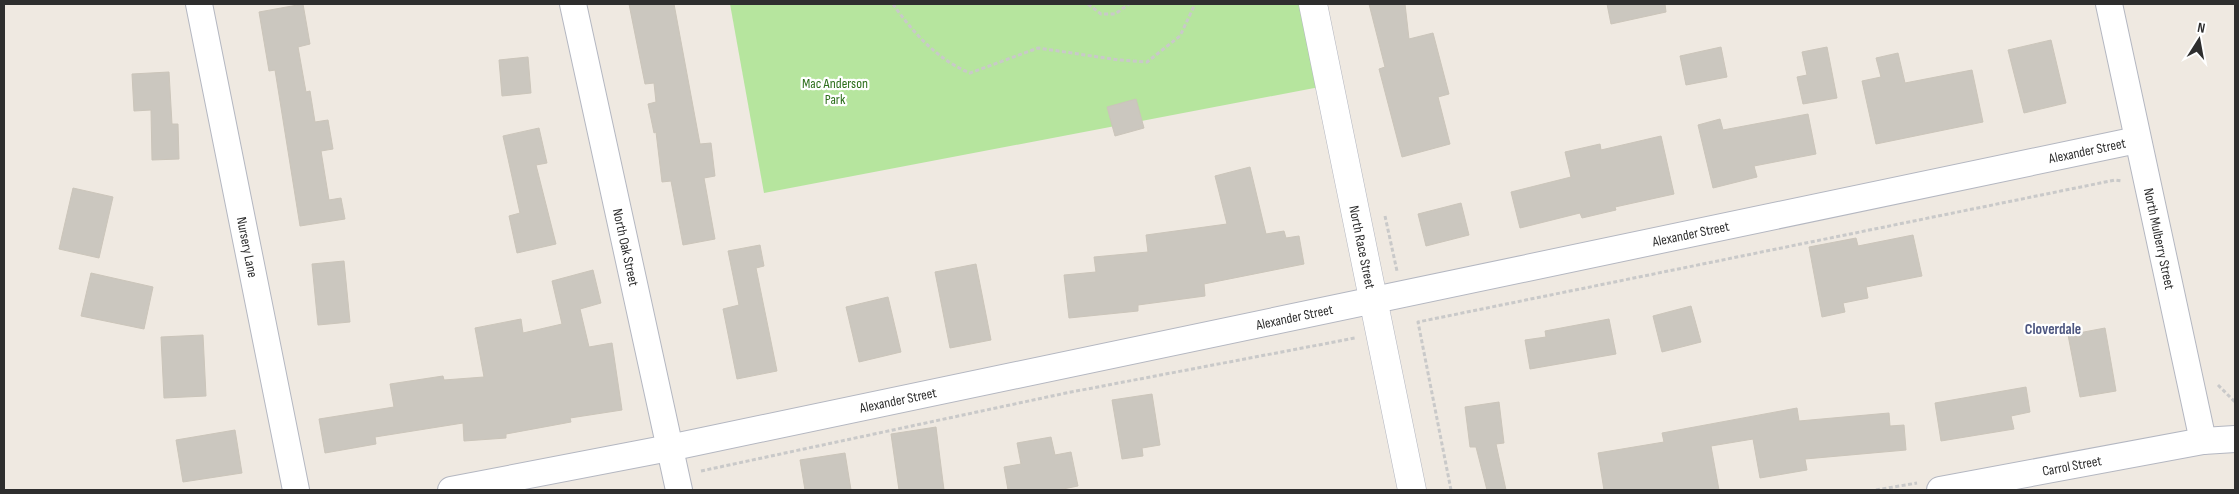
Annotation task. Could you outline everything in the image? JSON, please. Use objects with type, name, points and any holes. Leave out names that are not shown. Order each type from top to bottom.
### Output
[{"type":"street","name":"Nursery Lane","points":[[199,4],[296,490]]},
{"type":"street","name":"North Oak Street","points":[[574,4],[678,490]]},
{"type":"street","name":"North Race Street","points":[[1314,4],[1412,490]]},
{"type":"street","name":"North Mulberry Street","points":[[2109,4],[2203,442]]},
{"type":"street","name":"Alexander Street","points":[[451,490],[669,448],[2137,140]]},
{"type":"street","points":[[2203,442],[2235,439]]},
{"type":"street","name":"Carrol Street","points":[[1940,490],[2203,442]]},
{"type":"path","points":[[893,4],[907,25],[950,64],[970,73],[1038,48],[1119,60],[1147,62],[1180,36],[1195,4]]},
{"type":"path","points":[[1088,4],[1101,14],[1115,14],[1129,4]]},
{"type":"path","points":[[1451,490],[1418,322],[2115,180],[2126,181]]},
{"type":"path","points":[[1385,215],[1397,273]]},
{"type":"path","points":[[702,477],[701,470],[1066,394],[1358,338]]},
{"type":"green space","name":"Mac Anderson Park","points":[[730,4],[1314,4],[1330,85],[764,193]]},
{"type":"building","points":[[303,4],[310,44],[298,47],[306,92],[310,91],[315,122],[328,120],[333,149],[321,151],[329,200],[341,198],[345,219],[300,226],[275,70],[269,71],[259,12]]},
{"type":"building","points":[[629,4],[674,4],[700,144],[711,143],[715,176],[704,178],[715,239],[683,245],[671,181],[662,182],[656,132],[654,133],[648,104],[656,102],[654,83],[645,84]]},
{"type":"building","points":[[1369,4],[1405,4],[1409,39],[1433,33],[1449,94],[1438,97],[1450,144],[1402,157],[1379,69],[1385,67]]},
{"type":"building","points":[[1607,4],[1665,4],[1666,12],[1611,24]]},
{"type":"building","points":[[2051,40],[2066,103],[2024,113],[2008,50]]},
{"type":"building","points":[[1721,47],[1727,77],[1686,85],[1680,56]]},
{"type":"building","points":[[1827,47],[1837,98],[1803,104],[1797,77],[1807,75],[1802,52]]},
{"type":"building","points":[[1898,53],[1905,83],[1972,70],[1983,122],[1876,144],[1862,81],[1881,77],[1876,58]]},
{"type":"building","points":[[528,57],[531,93],[502,96],[499,60]]},
{"type":"building","points":[[169,72],[172,124],[178,124],[179,159],[152,160],[151,110],[134,111],[132,74]]},
{"type":"building","points":[[1136,99],[1144,128],[1115,136],[1107,107]]},
{"type":"building","points":[[1808,114],[1816,154],[1754,166],[1757,177],[1713,188],[1698,125],[1720,119],[1723,130]]},
{"type":"building","points":[[539,128],[547,163],[536,165],[556,244],[517,253],[509,216],[520,213],[503,136]]},
{"type":"building","points":[[1661,136],[1674,194],[1615,207],[1616,210],[1582,218],[1580,213],[1520,228],[1511,192],[1571,177],[1565,152],[1600,144],[1601,150]]},
{"type":"building","points":[[1250,167],[1266,234],[1284,231],[1286,238],[1299,236],[1304,264],[1204,284],[1205,296],[1138,305],[1138,311],[1069,318],[1064,275],[1096,272],[1094,257],[1148,252],[1146,235],[1227,224],[1215,176]]},
{"type":"building","points":[[73,188],[113,197],[99,258],[59,249]]},
{"type":"building","points":[[1461,203],[1469,235],[1426,246],[1418,214]]},
{"type":"building","points":[[1913,235],[1922,276],[1866,287],[1868,298],[1843,303],[1845,312],[1822,317],[1809,247],[1856,238],[1858,246]]},
{"type":"building","points":[[760,245],[764,266],[756,268],[777,371],[737,379],[723,309],[739,305],[728,251]]},
{"type":"building","points":[[344,261],[350,322],[318,325],[312,264]]},
{"type":"building","points":[[976,264],[991,340],[950,348],[935,272]]},
{"type":"building","points":[[593,270],[601,303],[580,309],[589,347],[612,343],[622,410],[570,418],[571,422],[506,434],[506,438],[464,441],[463,423],[375,437],[376,444],[325,453],[319,419],[394,407],[390,384],[443,376],[444,380],[484,377],[475,328],[521,319],[523,333],[562,324],[552,281]]},
{"type":"building","points":[[91,273],[153,287],[144,329],[81,316]]},
{"type":"building","points":[[888,297],[901,352],[859,362],[846,307]]},
{"type":"building","points":[[1691,306],[1701,342],[1662,352],[1653,316]]},
{"type":"building","points":[[1609,319],[1616,354],[1530,369],[1525,340],[1546,337],[1545,331]]},
{"type":"building","points":[[2105,328],[2116,391],[2080,397],[2068,335]]},
{"type":"building","points":[[203,335],[206,396],[164,398],[161,337]]},
{"type":"building","points":[[2026,387],[2030,412],[2011,416],[2014,429],[1941,441],[1935,403]]},
{"type":"building","points":[[1152,394],[1160,445],[1142,448],[1143,456],[1122,459],[1112,400]]},
{"type":"building","points":[[1499,402],[1504,443],[1496,444],[1506,490],[1487,490],[1476,447],[1470,447],[1465,407]]},
{"type":"building","points":[[1797,408],[1799,421],[1889,413],[1890,426],[1904,425],[1906,450],[1805,459],[1807,470],[1760,478],[1753,439],[1711,446],[1719,490],[1604,490],[1598,453],[1664,442],[1662,433]]},
{"type":"building","points":[[936,427],[944,490],[899,490],[891,434]]},
{"type":"building","points":[[235,430],[242,473],[183,482],[176,440]]},
{"type":"building","points":[[1051,437],[1055,455],[1071,452],[1078,486],[1058,490],[1008,490],[1004,467],[1021,464],[1017,443]]},
{"type":"building","points":[[845,453],[851,490],[805,490],[800,460]]},
{"type":"district","name":"Cloverdale","points":[[2053,329]]}]
